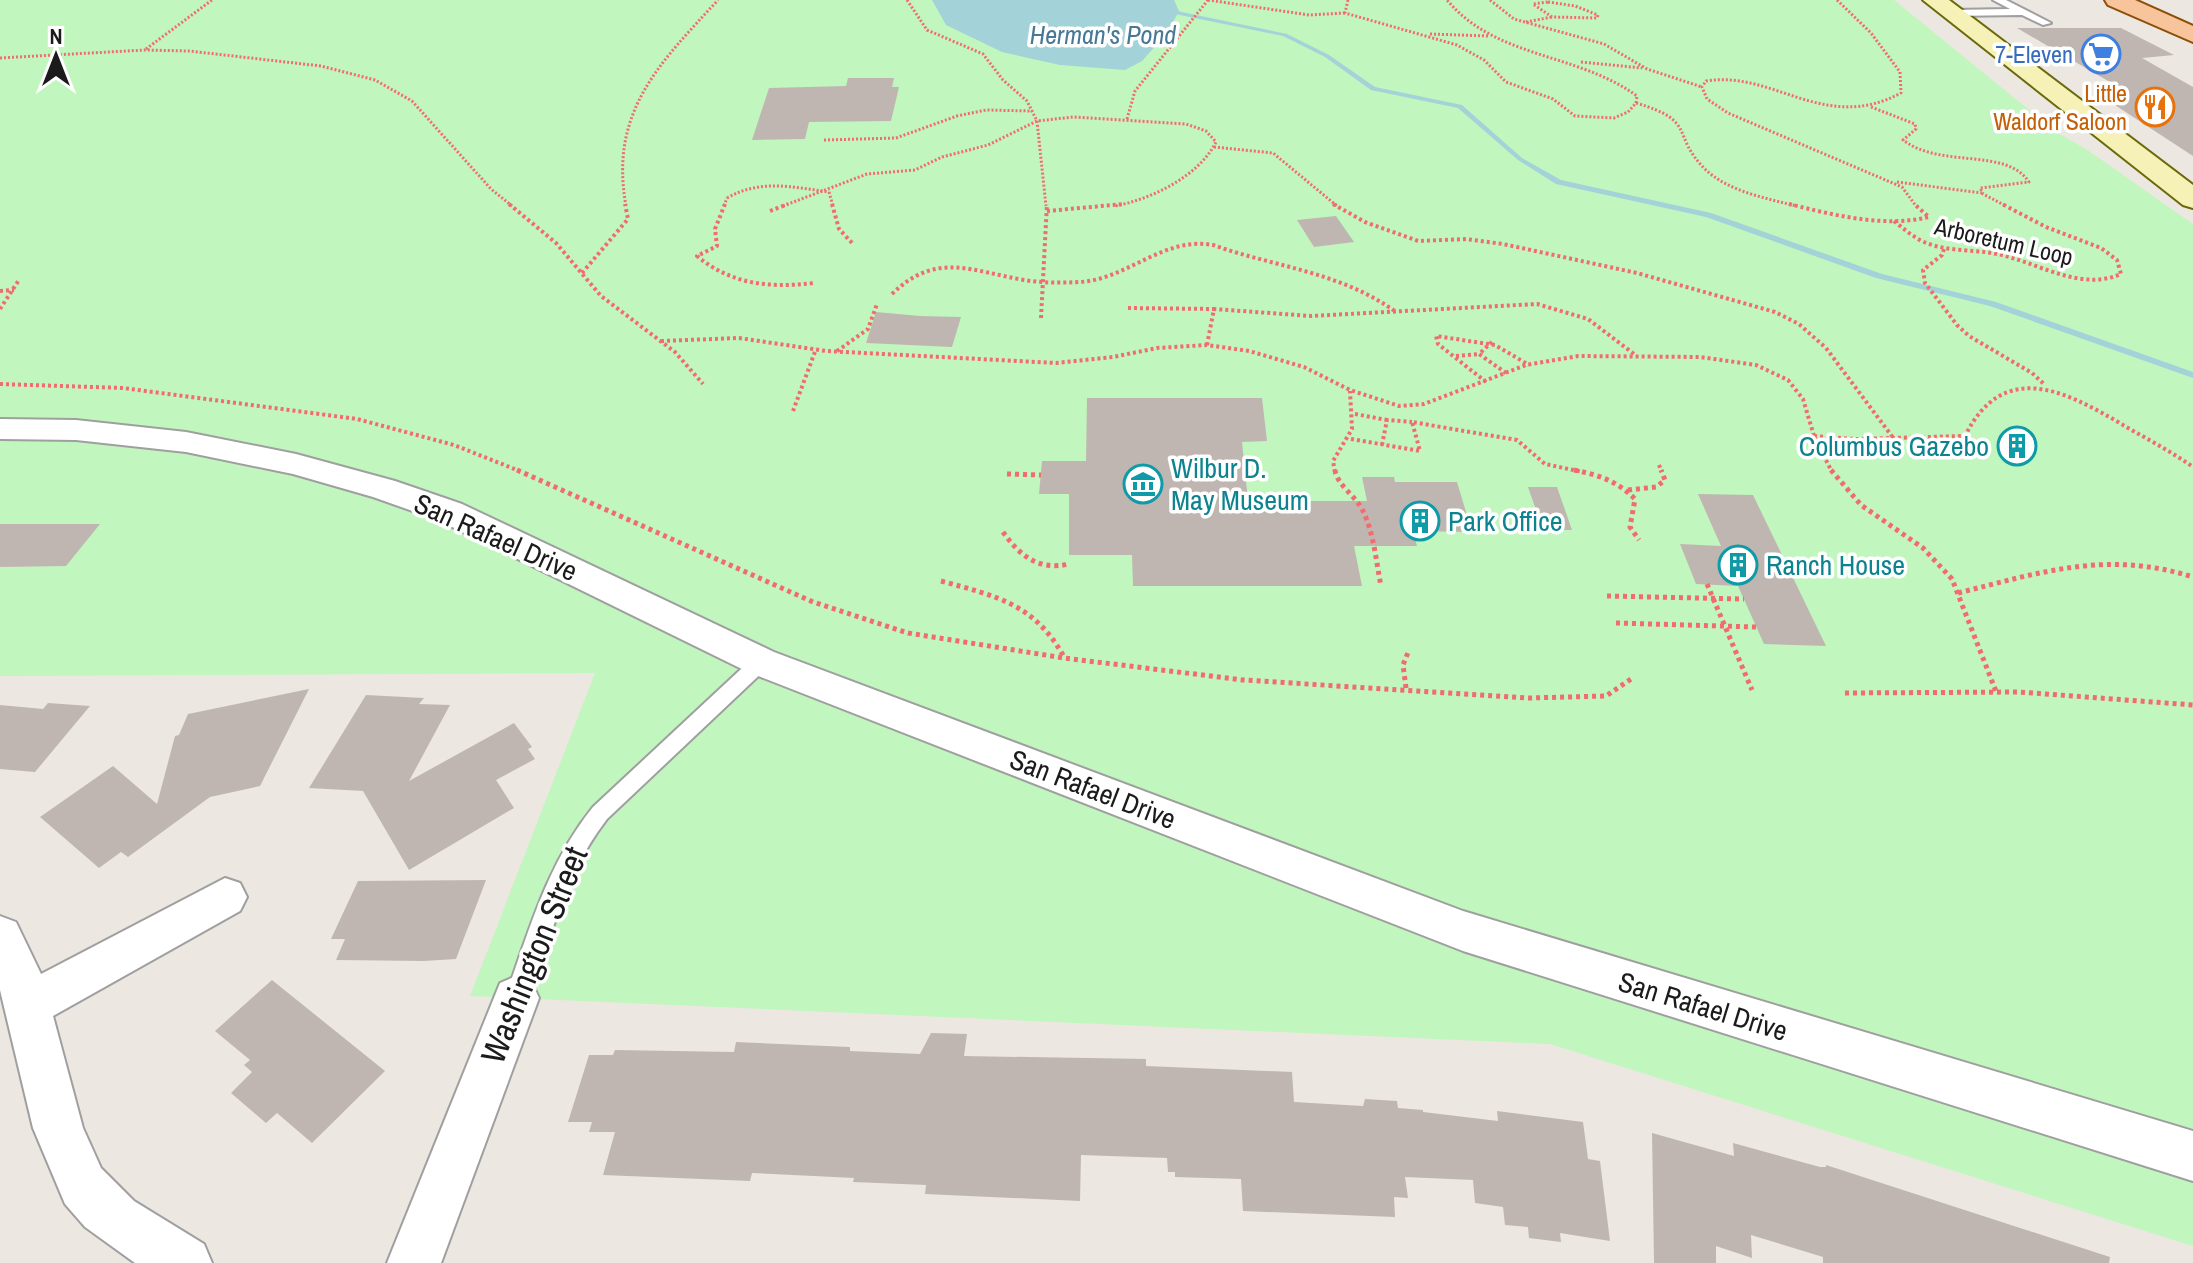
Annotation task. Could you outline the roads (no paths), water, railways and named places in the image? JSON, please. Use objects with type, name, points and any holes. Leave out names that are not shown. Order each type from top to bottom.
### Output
[{"type":"main road","points":[[2116,0],[2188,30]]},
{"type":"main road","points":[[1942,7],[2193,199]]},
{"type":"street","name":"San Rafael Drive","points":[[0,429],[76,430],[186,442],[296,464],[384,489],[450,512],[761,662],[1463,931],[2193,1156]]},
{"type":"street","points":[[27,1006],[225,897]]},
{"type":"street","points":[[0,936],[8,947],[27,1006],[58,1126],[84,1187],[127,1228],[185,1263]]},
{"type":"street","name":"Washington Street","points":[[414,1263],[516,998]]},
{"type":"lane","points":[[1998,0],[2046,23]]},
{"type":"lane","points":[[1942,7],[2024,12]]},
{"type":"lane","name":"Washington Street","points":[[516,998],[556,885],[579,837],[600,813],[761,662]]},
{"type":"water","name":"Herman's Pond","points":[[932,0],[1174,0],[1179,11],[1167,33],[1142,61],[1125,70],[1060,65],[1002,52],[946,25]]},
{"type":"waterway","points":[[1177,13],[1285,35],[1327,56],[1373,89],[1460,106],[1520,159],[1559,182],[1708,215],[1879,276],[1993,304],[2193,375]]},
{"type":"place","name":"7-Eleven","points":[[2101,54]]},
{"type":"place","name":"Little Waldorf Saloon","points":[[2155,107]]},
{"type":"place","name":"Columbus Gazebo","points":[[2017,446]]},
{"type":"place","name":"Wilbur D. May Museum","points":[[1143,484]]},
{"type":"place","name":"Park Office","points":[[1420,521]]},
{"type":"place","name":"Ranch House","points":[[1738,565]]}]
